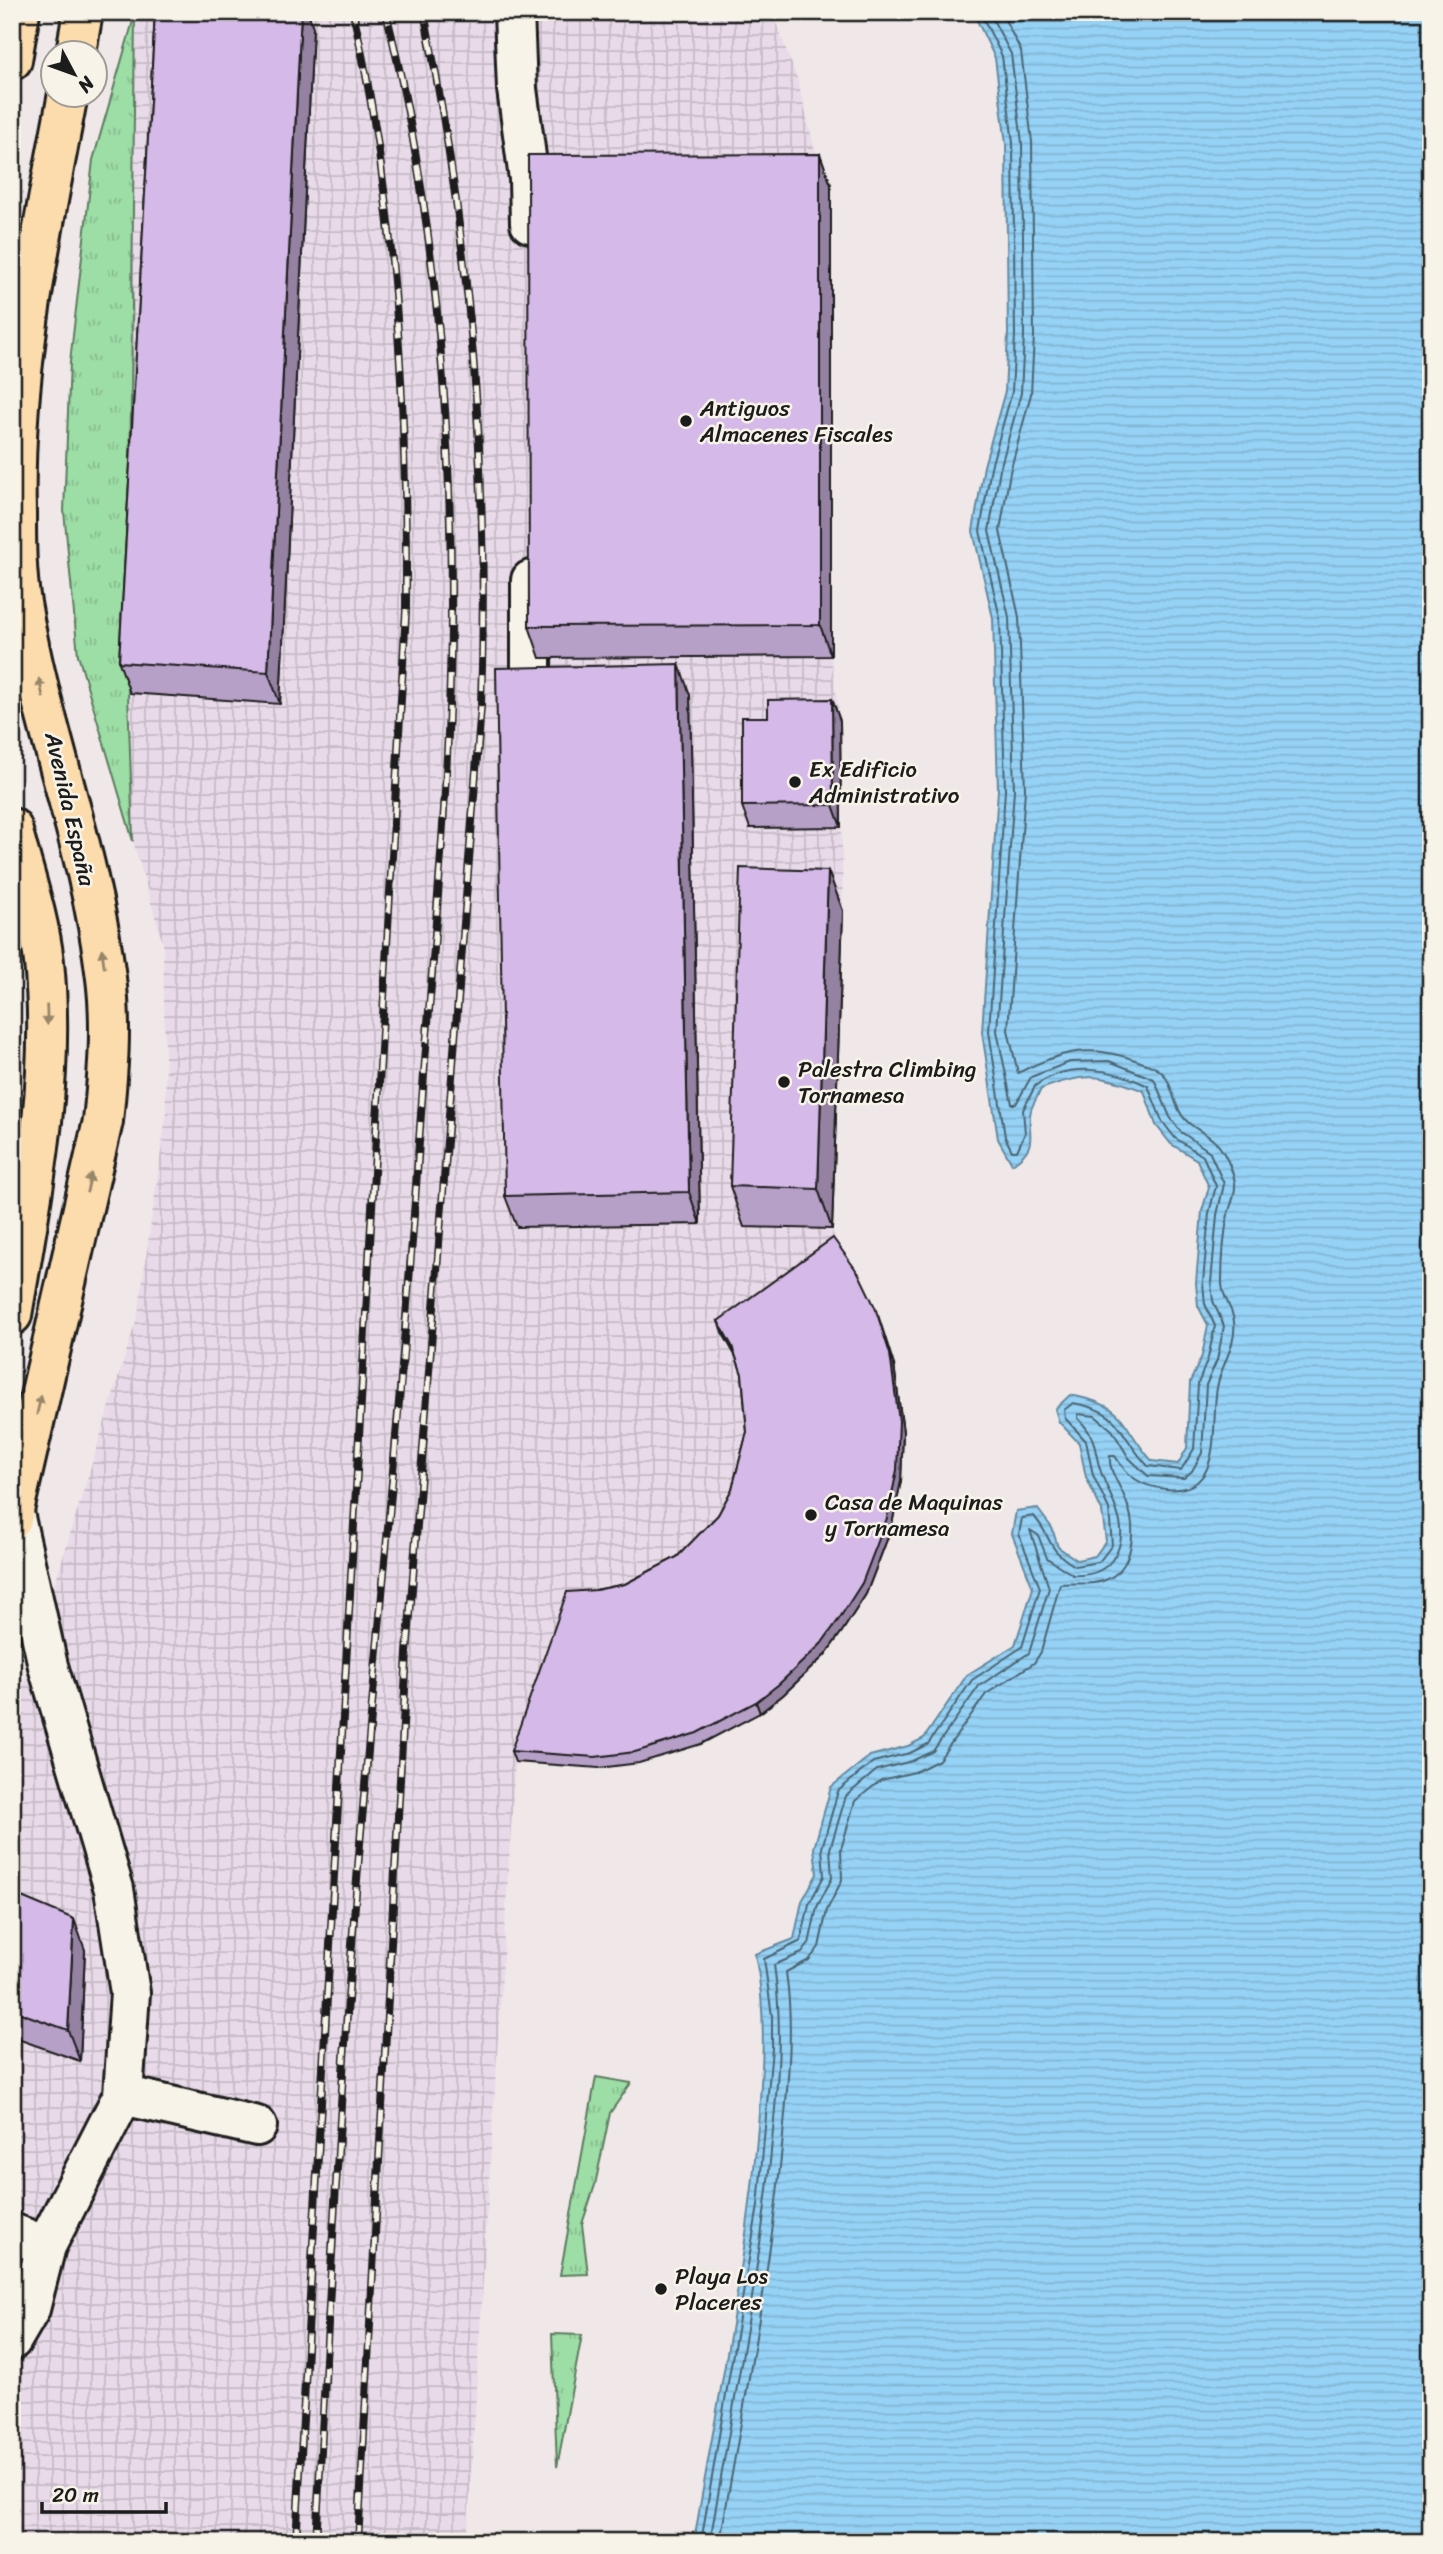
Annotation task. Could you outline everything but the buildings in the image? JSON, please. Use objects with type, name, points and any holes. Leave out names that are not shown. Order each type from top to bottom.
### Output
[{"type":"main road","points":[[12,60],[20,12]]},
{"type":"main road","points":[[78,38],[83,12]]},
{"type":"main road","name":"Avenida España","points":[[13,1516],[103,1121],[110,1023],[100,939],[21,602],[16,541],[17,420],[25,337],[66,108]]},
{"type":"main road","points":[[12,828],[43,958],[48,1047],[45,1110],[12,1315]]},
{"type":"lane","points":[[514,12],[517,89],[529,179],[530,262]]},
{"type":"lane","points":[[531,540],[531,678]]},
{"type":"lane","points":[[12,2340],[30,2309],[29,2239],[123,2095],[130,1993],[114,1889],[48,1666],[13,1516]]},
{"type":"lane","points":[[123,2095],[257,2126]]},
{"type":"shaded area","points":[[136,12],[772,12],[797,78],[814,146],[831,185],[831,656],[840,721],[843,911],[832,1229],[837,1249],[879,1318],[894,1365],[903,1432],[901,1481],[884,1553],[866,1594],[825,1655],[760,1713],[701,1744],[639,1763],[515,1762],[467,2542],[12,2542],[12,1722],[138,1314],[166,1116],[163,944],[133,841],[128,693]]},
{"type":"green space","points":[[135,14],[128,693],[133,841],[78,655],[64,511],[70,362],[93,160]]},
{"type":"green space","points":[[596,2077],[631,2083],[610,2113],[595,2185],[582,2224],[588,2274],[560,2275]]},
{"type":"green space","points":[[552,2334],[582,2335],[557,2467]]},
{"type":"water","points":[[973,12],[1431,12],[1431,2542],[694,2542],[738,2290],[752,2189],[763,2046],[762,2000],[755,1954],[794,1939],[802,1901],[817,1874],[814,1848],[831,1787],[870,1756],[908,1746],[924,1738],[967,1675],[1015,1645],[1033,1588],[1012,1534],[1016,1511],[1037,1508],[1052,1528],[1058,1547],[1077,1560],[1095,1556],[1106,1541],[1102,1511],[1086,1477],[1079,1443],[1059,1422],[1055,1409],[1070,1395],[1103,1404],[1120,1418],[1152,1461],[1178,1464],[1187,1448],[1190,1382],[1202,1356],[1208,1325],[1198,1306],[1196,1283],[1202,1211],[1209,1187],[1197,1160],[1171,1144],[1156,1125],[1144,1091],[1116,1081],[1092,1077],[1056,1084],[1041,1089],[1033,1105],[1030,1144],[1021,1157],[1012,1164],[998,1139],[982,1032],[998,789],[993,618],[973,531],[984,466],[1005,391],[1008,335],[1006,144],[995,58]]},
{"type":"railway","points":[[296,2542],[406,611],[404,461],[396,310],[380,160],[353,12]]},
{"type":"railway","points":[[316,2542],[350,1973],[413,1236],[444,816],[450,685],[451,544],[444,391],[437,314],[417,162],[386,12]]},
{"type":"railway","points":[[358,2542],[407,1653],[481,706],[482,530],[473,357],[454,186],[424,12]]},
{"type":"place","name":"Antiguos Almacenes Fiscales","points":[[686,421]]},
{"type":"place","name":"Ex Edificio Administrativo","points":[[795,782]]},
{"type":"place","name":"Palestra Climbing Tornamesa","points":[[784,1082]]},
{"type":"place","name":"Casa de Maquinas y Tornamesa","points":[[811,1515]]},
{"type":"place","name":"Playa Los Placeres","points":[[661,2289]]}]
